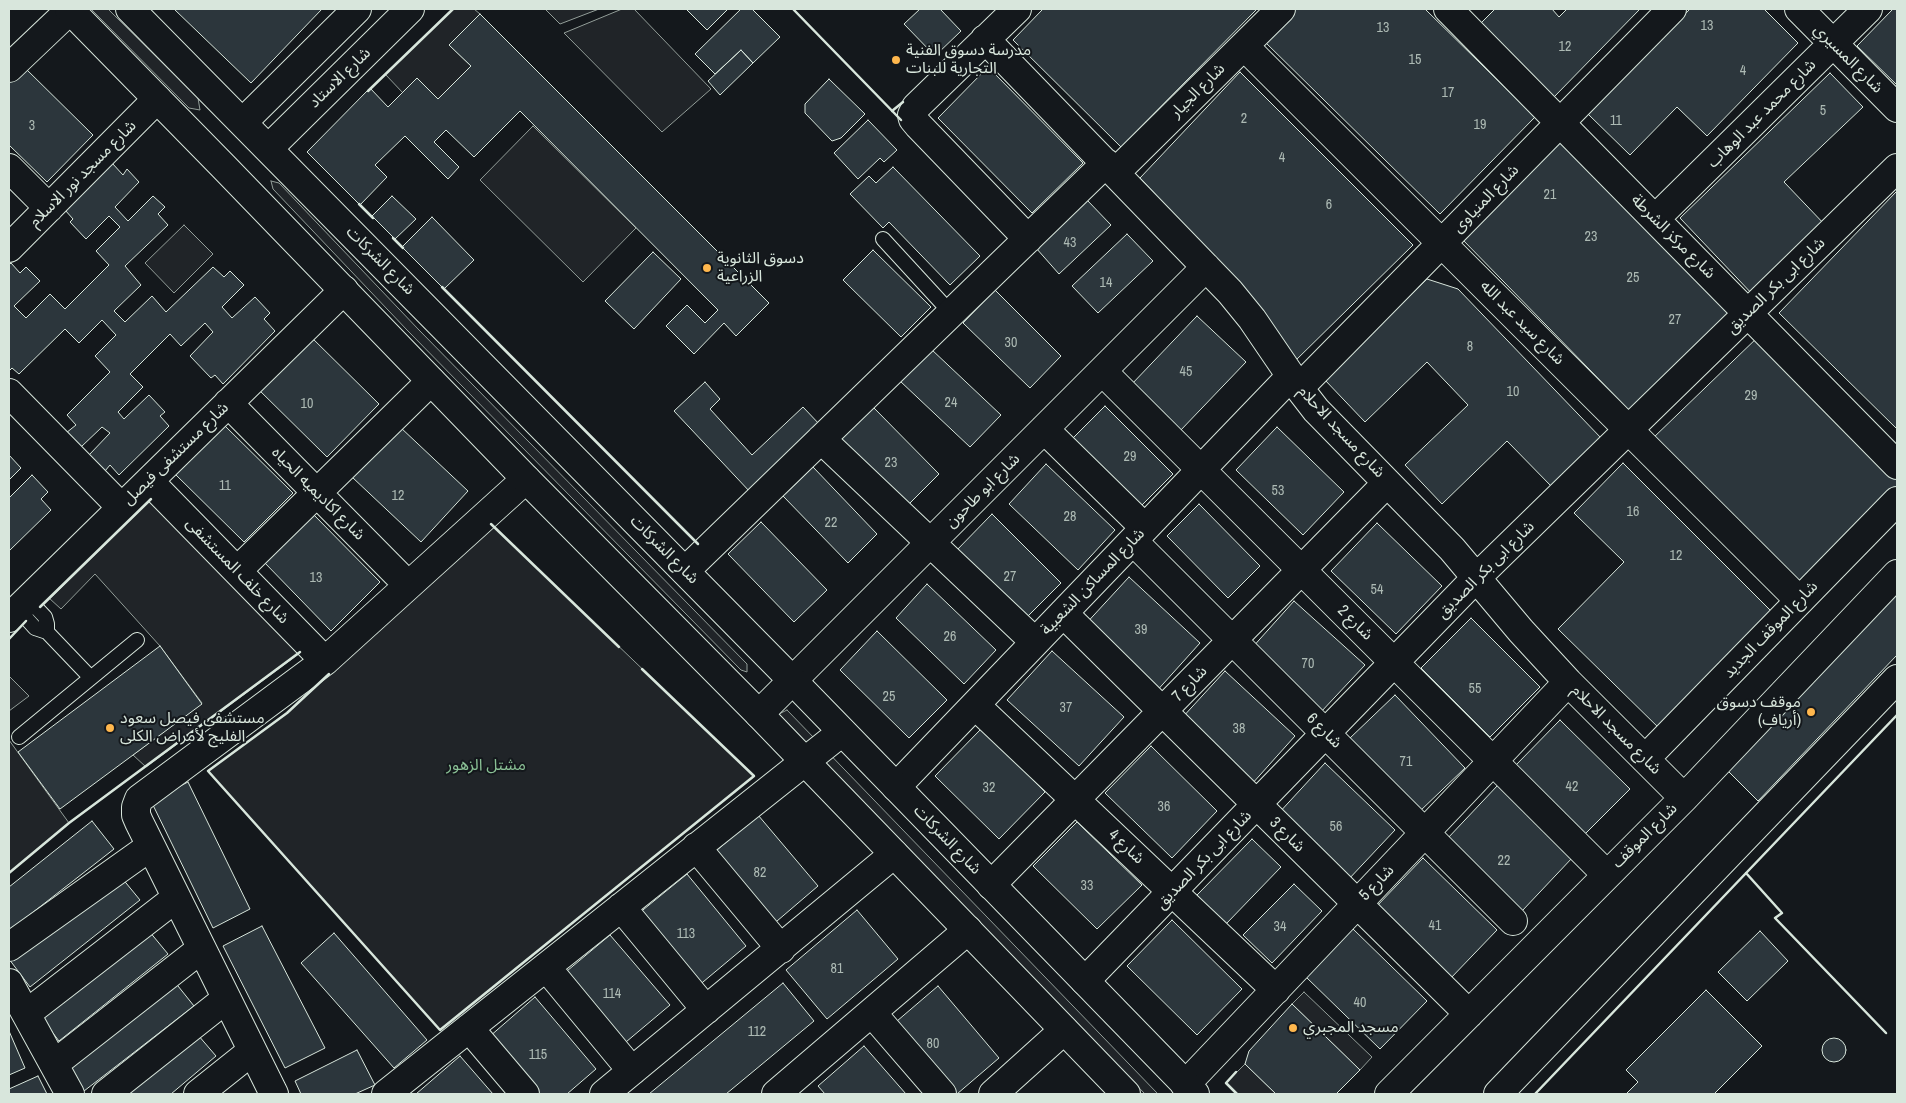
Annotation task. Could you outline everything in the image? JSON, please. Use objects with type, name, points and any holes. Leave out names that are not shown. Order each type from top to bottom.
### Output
[{"type":"street","points":[[9,68],[69,9],[344,290],[430,381],[759,714],[1126,1094]]},
{"type":"street","name":"شارع الشركات","points":[[130,9],[793,681],[1190,1090]]},
{"type":"street","points":[[243,122],[357,9]]},
{"type":"street","name":"شارع الاستاد","points":[[269,148],[410,9]]},
{"type":"street","points":[[1016,9],[916,107],[913,111],[913,119],[1028,238]]},
{"type":"street","name":"شارع الجيار","points":[[685,571],[1028,238],[1110,168],[1244,46],[1281,9]]},
{"type":"street","name":"شارع المنياوى","points":[[1295,382],[1442,243],[1672,9]]},
{"type":"street","name":"شارع المسيري","points":[[1799,9],[1897,108]]},
{"type":"street","name":"شارع محمد عبد الوهاب","points":[[1655,219],[1868,9]]},
{"type":"street","name":"شارع مركز الشرطة","points":[[1461,13],[1560,122],[1897,465]]},
{"type":"street","name":"شارع مسجد الاحلام","points":[[985,39],[1206,267],[1252,318],[1316,410],[1452,549],[1521,631],[1568,682],[1684,798]]},
{"type":"street","name":"شارع سيد عبد الله","points":[[1244,46],[1799,600]]},
{"type":"street","name":"شارع مسجد نور الاسلام","points":[[9,248],[157,99]]},
{"type":"street","points":[[9,168],[49,208]]},
{"type":"street","name":"شارع ابى بكر الصديق","points":[[1085,981],[1476,578],[1897,168]]},
{"type":"street","name":"شارع ابو طاحون","points":[[759,714],[1206,267]]},
{"type":"street","name":"شارع مستشفى فيصل","points":[[17,605],[149,481],[344,290]]},
{"type":"street","name":"شارع 2","points":[[1102,371],[1607,874]]},
{"type":"street","points":[[237,571],[430,381]]},
{"type":"street","name":"شارع المساكن الشعبية","points":[[896,787],[1201,470],[1295,382]]},
{"type":"street","name":"شارع اكاديميه الحياه","points":[[228,403],[408,585]]},
{"type":"street","points":[[13,406],[122,507]]},
{"type":"street","name":"شارع 6","points":[[1044,429],[1233,640],[1513,921]]},
{"type":"street","points":[[821,439],[1035,642]]},
{"type":"street","points":[[274,1094],[136,815],[139,799],[325,660],[526,479]]},
{"type":"street","name":"شارع خلف المستشفى","points":[[149,481],[325,660]]},
{"type":"street","name":"شارع 7","points":[[991,885],[1387,483]]},
{"type":"street","name":"شارع الموقف الجديد","points":[[1645,759],[1897,502]]},
{"type":"street","name":"شارع الموقف","points":[[1389,1094],[1684,798],[1897,574]]},
{"type":"street","name":"شارع 3","points":[[1063,614],[1469,1014]]},
{"type":"street","points":[[1498,1094],[1897,679]]},
{"type":"street","name":"شارع 5","points":[[1190,1090],[1276,990],[1568,682]]},
{"type":"street","name":"شارع 4","points":[[975,705],[1276,990]]},
{"type":"street","points":[[394,1092],[469,1028],[842,732]]},
{"type":"street","points":[[9,947],[151,846]]},
{"type":"street","points":[[696,847],[781,949]]},
{"type":"street","points":[[604,1094],[894,854]]},
{"type":"street","points":[[26,1014],[176,898]]},
{"type":"street","points":[[621,907],[706,1010]]},
{"type":"street","points":[[794,1089],[872,1013],[968,930]]},
{"type":"street","points":[[54,1064],[201,949]]},
{"type":"street","points":[[546,967],[632,1071]]},
{"type":"street","points":[[9,983],[70,1094]]},
{"type":"street","points":[[106,1094],[226,999]]},
{"type":"street","points":[[872,1013],[942,1094]]},
{"type":"street","points":[[469,1028],[525,1094]]},
{"type":"street","points":[[993,1094],[1064,1030]]},
{"type":"street","points":[[198,1094],[252,1050]]},
{"type":"lane","points":[[883,239],[952,313]]},
{"type":"lane","points":[[17,605],[45,617],[47,632],[91,678]]},
{"type":"lane","points":[[19,737],[137,640]]},
{"type":"green space","points":[[91,9],[108,9],[198,98],[200,110],[189,108]]},
{"type":"green space","points":[[453,9],[474,9],[480,14],[449,45],[471,66],[438,99],[403,93],[385,74]]},
{"type":"green space","points":[[545,9],[599,9],[560,24]]},
{"type":"green space","points":[[622,9],[634,9],[711,89],[662,132],[564,33]]},
{"type":"green space","points":[[533,126],[636,228],[583,282],[480,180]]},
{"type":"green space","points":[[271,181],[279,183],[419,330],[747,664],[747,672],[741,670],[407,330],[273,189]]},
{"type":"green space","points":[[184,225],[213,254],[174,293],[145,263]]},
{"type":"green space","points":[[152,498],[300,653],[146,767],[133,755],[202,703],[160,646],[95,574],[61,609],[49,598]]},
{"type":"green space","name":"مشتل الزهور","points":[[488,521],[754,776],[440,1030],[208,771],[287,713]]},
{"type":"green space","points":[[9,676],[29,696],[9,711]]},
{"type":"green space","points":[[787,710],[1158,1094],[1145,1094],[779,714]]},
{"type":"green space","points":[[9,740],[69,823],[9,873]]},
{"type":"green space","points":[[1304,992],[1372,1057],[1360,1070],[1292,1004]]},
{"type":"green space","points":[[1245,1064],[1276,1094],[1237,1094],[1226,1083]]},
{"type":"building","points":[[174,9],[322,9],[251,83]]},
{"type":"building","points":[[686,9],[728,9],[707,30]]},
{"type":"building","points":[[741,9],[752,9],[780,37],[753,63],[741,50],[715,74],[695,54]]},
{"type":"building","points":[[920,9],[940,9],[961,31],[935,56],[904,24]]},
{"type":"building","points":[[1043,9],[1257,9],[1121,147],[1013,40]]},
{"type":"building","points":[[1294,9],[1425,9],[1535,117],[1440,214],[1263,40]]},
{"type":"building","points":[[1495,9],[1552,9],[1559,17],[1567,9],[1640,9],[1554,97],[1480,24]]},
{"type":"building","points":[[1690,9],[1764,9],[1798,43],[1707,136],[1677,107],[1630,155],[1588,114]]},
{"type":"building","points":[[1893,9],[1897,9],[1897,85],[1857,46]]},
{"type":"building","points":[[480,14],[769,303],[736,336],[724,323],[694,354],[666,326],[687,305],[705,323],[718,310],[520,111],[474,157],[446,130],[434,142],[459,167],[448,179],[405,136],[375,165],[387,177],[360,205],[307,152],[370,88],[388,107],[417,78],[438,99],[471,66],[449,45]]},
{"type":"building","points":[[741,50],[753,63],[720,95],[708,81]]},
{"type":"building","points":[[24,67],[93,135],[47,182],[9,145],[9,82]]},
{"type":"building","points":[[988,67],[1083,163],[1032,213],[938,118]]},
{"type":"building","points":[[1240,72],[1413,245],[1292,364],[1248,308],[1251,296],[1140,178]]},
{"type":"building","points":[[1830,73],[1863,107],[1784,182],[1827,227],[1755,297],[1680,218]]},
{"type":"building","points":[[829,79],[865,114],[841,138],[832,141],[805,113],[805,104]]},
{"type":"building","points":[[868,120],[897,150],[884,162],[880,158],[858,179],[834,153]]},
{"type":"building","points":[[1563,139],[1731,311],[1630,411],[1461,238]]},
{"type":"building","points":[[112,163],[123,175],[127,169],[139,182],[115,207],[128,221],[153,196],[165,207],[158,214],[168,225],[125,266],[141,285],[114,311],[125,322],[152,296],[166,312],[213,267],[224,277],[230,271],[244,285],[222,307],[232,318],[255,297],[270,313],[264,319],[275,331],[223,384],[215,375],[211,378],[190,356],[213,332],[205,323],[181,346],[170,334],[130,374],[143,387],[118,412],[124,419],[149,395],[165,412],[160,416],[169,426],[119,475],[110,465],[105,471],[89,455],[110,433],[102,427],[81,447],[66,433],[76,425],[67,415],[110,372],[95,356],[116,335],[102,320],[79,343],[65,329],[19,374],[12,368],[9,371],[9,265],[11,263],[20,273],[26,267],[40,281],[14,306],[26,318],[50,294],[65,309],[109,265],[96,251],[120,227],[109,216],[86,239],[70,222],[73,219],[65,210]]},
{"type":"building","points":[[893,167],[980,256],[950,285],[889,222],[883,228],[850,194],[869,176],[876,183]]},
{"type":"building","points":[[1897,191],[1897,429],[1779,313]]},
{"type":"building","points":[[392,196],[416,219],[395,239],[372,216]]},
{"type":"building","points":[[1087,200],[1111,225],[1059,274],[1036,248]]},
{"type":"building","points":[[432,217],[474,260],[444,289],[402,247]]},
{"type":"building","points":[[1127,234],[1153,261],[1098,313],[1072,286]]},
{"type":"building","points":[[873,250],[931,307],[901,337],[843,280]]},
{"type":"building","points":[[653,252],[681,279],[634,329],[605,301]]},
{"type":"building","points":[[1427,279],[1458,289],[1602,439],[1552,487],[1507,441],[1442,504],[1405,465],[1468,405],[1427,362],[1365,422],[1324,379]]},
{"type":"building","points":[[995,290],[1061,356],[1030,388],[963,323]]},
{"type":"building","points":[[1197,316],[1246,362],[1179,432],[1130,386]]},
{"type":"building","points":[[307,333],[379,404],[327,457],[255,386]]},
{"type":"building","points":[[1760,335],[1897,475],[1897,489],[1797,586],[1652,439]]},
{"type":"building","points":[[931,349],[1001,415],[970,447],[900,381]]},
{"type":"building","points":[[705,382],[720,399],[710,409],[752,455],[803,407],[821,426],[751,493],[674,411]]},
{"type":"building","points":[[1105,406],[1173,474],[1138,509],[1070,441]]},
{"type":"building","points":[[873,407],[939,474],[908,505],[842,439]]},
{"type":"building","points":[[223,424],[293,493],[244,542],[174,473]]},
{"type":"building","points":[[400,427],[468,491],[421,542],[352,477]]},
{"type":"building","points":[[1277,427],[1344,492],[1303,535],[1236,470]]},
{"type":"building","points":[[9,455],[21,468],[9,480]]},
{"type":"building","points":[[1623,463],[1773,613],[1664,733],[1558,629],[1624,562],[1574,513]]},
{"type":"building","points":[[1046,464],[1115,530],[1078,570],[1009,504]]},
{"type":"building","points":[[813,467],[877,534],[848,563],[783,496]]},
{"type":"building","points":[[32,475],[48,492],[41,499],[51,510],[9,551],[9,498]]},
{"type":"building","points":[[1199,504],[1260,566],[1228,598],[1167,536]]},
{"type":"building","points":[[312,513],[380,582],[331,631],[263,561]]},
{"type":"building","points":[[992,514],[1061,583],[1023,621],[954,553]]},
{"type":"building","points":[[761,522],[827,590],[794,622],[728,554]]},
{"type":"building","points":[[1377,523],[1442,586],[1396,634],[1331,571]]},
{"type":"building","points":[[1129,577],[1200,643],[1154,694],[1082,628]]},
{"type":"building","points":[[927,584],[996,650],[964,684],[896,618]]},
{"type":"building","name":"موقف دسوق (أرياف)","points":[[1897,588],[1897,655],[1758,801],[1725,768]]},
{"type":"building","points":[[1294,601],[1365,665],[1320,713],[1251,649]]},
{"type":"building","points":[[1471,618],[1540,687],[1490,737],[1421,668]]},
{"type":"building","points":[[877,631],[947,700],[909,738],[840,670]]},
{"type":"building","name":"مستشفى فيصل سعود الفليج لأمراض الكلى","points":[[160,646],[202,704],[60,809],[18,752]]},
{"type":"building","points":[[1052,651],[1124,717],[1079,766],[1007,700]]},
{"type":"building","points":[[1225,671],[1295,736],[1251,785],[1181,719]]},
{"type":"building","points":[[1395,695],[1465,768],[1419,812],[1349,739]]},
{"type":"building","points":[[1560,720],[1630,789],[1584,835],[1515,766]]},
{"type":"building","points":[[982,728],[1045,792],[999,839],[935,776]]},
{"type":"building","points":[[1151,746],[1217,811],[1172,858],[1105,793]]},
{"type":"building","points":[[1325,763],[1395,830],[1347,881],[1277,815]]},
{"type":"building","points":[[188,782],[250,909],[213,928],[151,801]]},
{"type":"building","points":[[1498,785],[1573,857],[1522,911],[1447,839]]},
{"type":"building","points":[[758,815],[818,886],[770,927],[710,856]]},
{"type":"building","points":[[92,821],[114,849],[9,931],[9,887]]},
{"type":"building","points":[[1077,822],[1142,885],[1097,929],[1033,866]]},
{"type":"building","points":[[1252,839],[1281,867],[1226,924],[1197,895]]},
{"type":"building","points":[[1423,858],[1497,930],[1449,980],[1375,908]]},
{"type":"building","points":[[117,872],[140,900],[30,987],[9,959]]},
{"type":"building","points":[[687,874],[746,946],[697,987],[638,914]]},
{"type":"building","points":[[1294,884],[1322,911],[1272,963],[1243,935]]},
{"type":"building","points":[[857,910],[898,959],[827,1019],[786,970]]},
{"type":"building","points":[[1172,920],[1242,989],[1197,1035],[1127,966]]},
{"type":"building","points":[[144,925],[168,954],[59,1041],[36,1011]]},
{"type":"building","points":[[262,926],[325,1048],[285,1068],[223,946]]},
{"type":"building","points":[[1352,928],[1427,1001],[1380,1049],[1306,977]]},
{"type":"building","points":[[1760,931],[1788,961],[1747,1001],[1718,972]]},
{"type":"building","points":[[334,933],[427,1040],[394,1068],[301,963]]},
{"type":"building","points":[[610,935],[670,1005],[620,1047],[561,976]]},
{"type":"building","points":[[170,976],[194,1006],[84,1091],[61,1062]]},
{"type":"building","points":[[783,983],[814,1021],[726,1094],[649,1094]]},
{"type":"building","points":[[938,986],[999,1058],[957,1094],[946,1094],[890,1027]]},
{"type":"building","points":[[1706,990],[1762,1046],[1714,1094],[1626,1094],[1638,1082],[1626,1070]]},
{"type":"building","points":[[535,997],[596,1069],[567,1094],[538,1094],[489,1037]]},
{"type":"building","name":"مسجد المجبري","points":[[1292,1004],[1360,1070],[1336,1094],[1276,1094],[1245,1064],[1249,1051]]},
{"type":"building","points":[[192,1028],[216,1056],[171,1094],[113,1094]]},
{"type":"building","points":[[9,1031],[25,1068],[9,1075]]},
{"type":"building","points":[[1834,1038],[1839,1039],[1845,1045],[1845,1055],[1839,1061],[1834,1062],[1829,1061],[1823,1055],[1822,1050],[1823,1045],[1829,1039]]},
{"type":"building","points":[[864,1046],[906,1094],[825,1094],[818,1086]]},
{"type":"building","points":[[357,1050],[375,1085],[355,1094],[301,1094],[295,1081]]},
{"type":"building","points":[[460,1056],[493,1094],[416,1094]]},
{"type":"building","points":[[38,1076],[47,1094],[9,1094],[9,1089]]},
{"type":"wall","points":[[368,91],[453,9]]},
{"type":"wall","points":[[793,9],[901,120]]},
{"type":"wall","points":[[892,111],[903,102]]},
{"type":"wall","points":[[359,204],[373,218]]},
{"type":"wall","points":[[393,238],[403,248]]},
{"type":"wall","points":[[442,287],[698,544]]},
{"type":"wall","points":[[40,607],[151,499]]},
{"type":"wall","points":[[491,524],[619,647]]},
{"type":"wall","points":[[9,639],[26,621]]},
{"type":"wall","points":[[9,873],[69,823],[300,652]]},
{"type":"wall","points":[[329,674],[287,713],[208,771],[440,1030],[754,776],[642,669]]},
{"type":"wall","points":[[1535,1094],[1897,715]]},
{"type":"wall","points":[[1746,873],[1782,913],[1775,918],[1886,1033]]},
{"type":"wall","points":[[1236,1072],[1226,1083],[1237,1094]]},
{"type":"place","name":"مدرسة دسوق الفنية التجارية للبنات","points":[[896,60]]},
{"type":"place","name":"دسوق الثانوية الزراعية","points":[[707,268]]},
{"type":"place","name":"موقف دسوق (أرياف)","points":[[1811,712]]},
{"type":"place","name":"مستشفى فيصل سعود الفليج لأمراض الكلى","points":[[110,728]]},
{"type":"place","name":"مسجد المجبري","points":[[1293,1028]]}]
